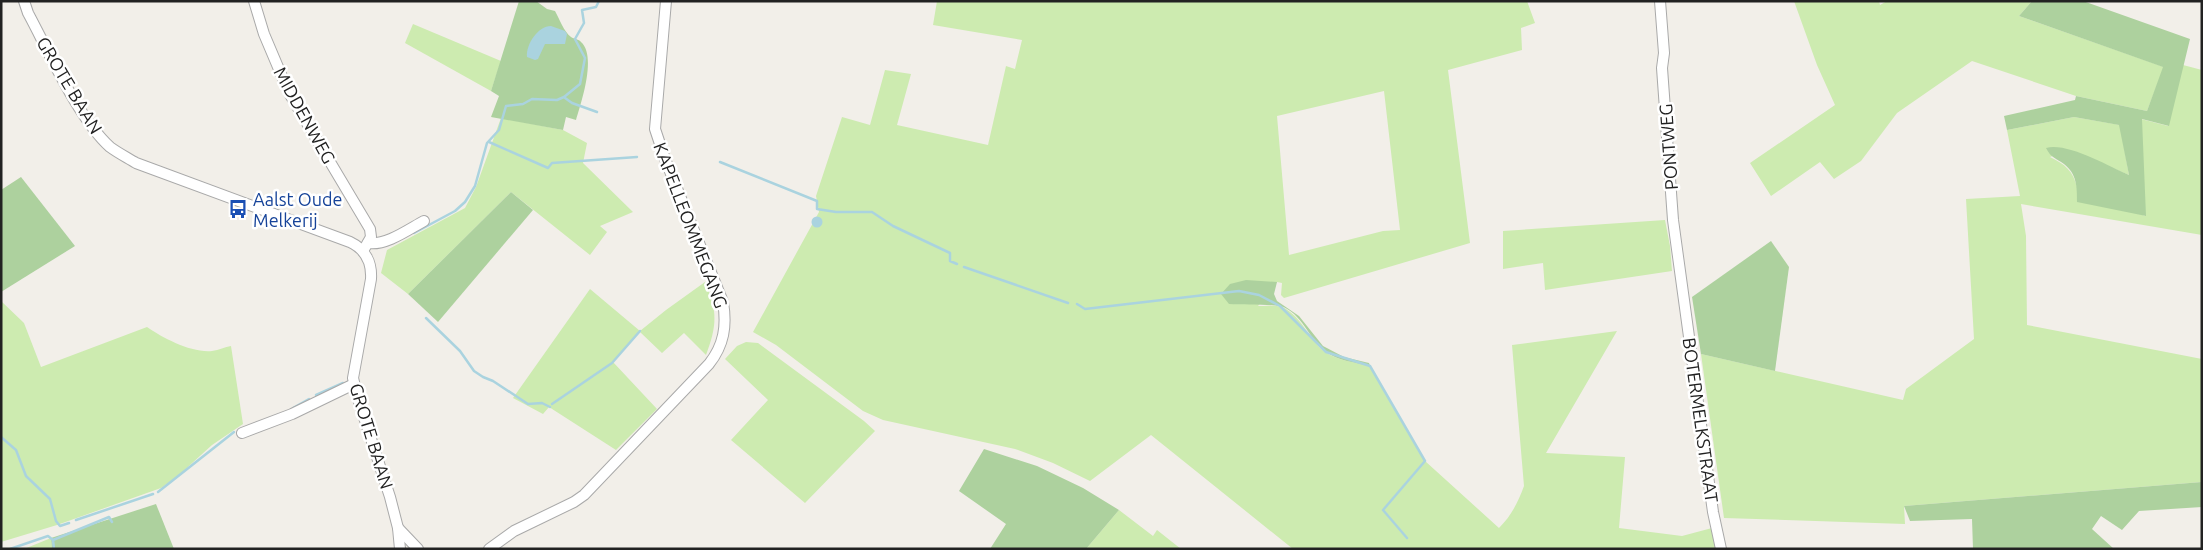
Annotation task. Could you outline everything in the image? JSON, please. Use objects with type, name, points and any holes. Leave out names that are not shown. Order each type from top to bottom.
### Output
[{"type":"street","name":"GROTE BAAN","points":[[24,1],[28,13],[66,84],[92,126],[111,148],[136,163],[366,247],[372,279],[354,370],[354,384],[398,528],[400,549]]},
{"type":"street","name":"MIDDENWEG","points":[[254,1],[264,34],[289,93],[370,229],[366,247]]},
{"type":"street","name":"KAPELLEOMMEGANG","points":[[488,549],[514,531],[574,502],[584,495],[709,364],[718,351],[724,337],[725,317],[722,302],[665,159],[655,129],[666,1]]},
{"type":"street","name":"PONTWEG","points":[[1660,1],[1664,53],[1662,68],[1666,137],[1673,220],[1683,292]]},
{"type":"street","points":[[366,247],[424,221]]},
{"type":"street","name":"BOTERMELKSTRAAT","points":[[1683,292],[1713,512],[1721,549]]},
{"type":"street","points":[[242,433],[292,414],[354,384]]},
{"type":"street","name":"GROTE BAAN","points":[[398,528],[418,549]]},
{"type":"green space","points":[[519,1],[536,1],[547,9],[555,11],[568,35],[580,41],[586,49],[588,68],[581,103],[576,120],[566,117],[563,130],[491,117],[499,96],[491,91]]},
{"type":"green space","points":[[937,1],[1527,1],[1535,23],[1521,28],[1522,50],[1448,70],[1470,243],[1284,298],[1281,295],[1282,283],[1277,282],[1258,306],[1282,307],[1295,316],[1325,352],[1341,359],[1370,366],[1425,461],[1499,528],[1514,508],[1524,486],[1512,345],[1617,331],[1546,453],[1625,457],[1619,528],[1682,536],[1712,528],[1716,549],[1293,549],[1151,435],[1090,481],[1053,463],[1015,449],[883,420],[863,411],[776,345],[753,332],[819,212],[816,196],[842,117],[870,125],[885,70],[911,74],[897,125],[988,145],[1006,66],[1015,69],[1022,40],[933,25]],"holes":[[[1384,91],[1400,230],[1383,231],[1289,255],[1277,116]]]},
{"type":"green space","points":[[1794,1],[1879,1],[1880,5],[1887,1],[2032,1],[2019,16],[2164,67],[2147,111],[2076,96],[1972,61],[1897,113],[1861,161],[1834,179],[1820,162],[1771,196],[1750,163],[1835,105],[1817,65]]},
{"type":"green space","points":[[2032,1],[2083,1],[2190,39],[2169,126],[2142,119],[2146,216],[2077,202],[2076,186],[2072,172],[2052,156],[2046,148],[2065,148],[2129,175],[2119,125],[2074,117],[2007,130],[2004,116],[2075,100],[2076,96],[2147,111],[2163,67],[2019,16]]},
{"type":"green space","points":[[413,24],[501,61],[491,91],[405,43]]},
{"type":"green space","points":[[2183,65],[2202,70],[2202,235],[2021,204],[2026,236],[2027,325],[2202,359],[2202,482],[1904,506],[1905,524],[1724,518],[1701,354],[1903,400],[1906,389],[1974,339],[1966,199],[2020,196],[2007,130],[2074,117],[2120,125],[2129,175],[2069,150],[2050,157],[2068,169],[2077,187],[2145,216],[2141,119],[2168,126]]},
{"type":"green space","points":[[501,118],[563,130],[587,143],[583,163],[633,212],[600,226],[607,232],[590,255],[511,192],[408,294],[381,273],[387,250],[465,208],[476,187]]},
{"type":"green space","points":[[21,177],[75,246],[1,292],[1,190]]},
{"type":"green space","points":[[511,192],[533,210],[438,322],[408,294]]},
{"type":"green space","points":[[1665,220],[1672,271],[1545,290],[1543,263],[1503,269],[1503,231]]},
{"type":"green space","points":[[1771,241],[1789,267],[1775,371],[1701,354],[1692,297]]},
{"type":"green space","points":[[1246,280],[1277,282],[1274,294],[1277,301],[1299,316],[1323,346],[1344,357],[1369,363],[1370,366],[1330,355],[1320,347],[1300,320],[1288,309],[1275,305],[1229,304],[1221,294],[1230,284]]},
{"type":"green space","points":[[705,282],[714,310],[714,327],[706,355],[684,333],[662,353],[640,332],[613,362],[657,409],[616,450],[549,407],[543,414],[513,398],[590,289],[640,331]]},
{"type":"green space","points":[[1,301],[24,323],[41,367],[147,327],[169,340],[195,350],[212,351],[231,346],[243,424],[212,445],[179,475],[161,488],[57,525],[1,542]]},
{"type":"green space","points":[[746,342],[758,343],[875,431],[805,503],[731,440],[768,400],[725,359],[737,346]]},
{"type":"green space","points":[[984,449],[1037,466],[1083,488],[1119,510],[1086,549],[990,549],[1006,524],[959,491]]},
{"type":"green space","points":[[2202,482],[2202,507],[2139,511],[2122,530],[2101,516],[2092,529],[2114,549],[1973,549],[1972,519],[1910,521],[1904,506]]},
{"type":"green space","points":[[156,504],[174,549],[52,549],[51,538]]},
{"type":"green space","points":[[1119,510],[1153,536],[1157,530],[1181,549],[1086,549]]},
{"type":"green space","points":[[51,538],[52,549],[24,549]]},
{"type":"water","points":[[551,26],[565,31],[567,34],[565,44],[545,44],[538,59],[535,60],[527,57],[528,47],[537,32]]},
{"type":"water","points":[[817,216],[823,222],[817,228],[811,222]]},
{"type":"waterway","points":[[414,233],[455,211],[465,202],[475,186],[487,143],[499,130],[506,106],[523,104],[532,99],[557,100],[564,97],[580,84],[585,58],[575,39],[584,23],[582,10],[596,7],[599,1]]},
{"type":"waterway","points":[[565,98],[572,103],[597,112]]},
{"type":"waterway","points":[[489,142],[548,168],[552,163],[637,157]]},
{"type":"waterway","points":[[720,162],[817,201],[817,209],[836,212],[872,212],[893,226],[950,253],[950,261],[957,264]]},
{"type":"waterway","points":[[964,267],[1068,303]]},
{"type":"waterway","points":[[1077,304],[1085,309],[1239,291],[1259,295],[1280,306],[1326,352],[1370,366],[1425,461],[1383,510],[1407,538]]},
{"type":"waterway","points":[[426,318],[460,351],[474,371],[528,404],[542,403],[550,407]]},
{"type":"waterway","points":[[552,404],[612,363],[640,331]]},
{"type":"waterway","points":[[316,395],[343,383]]},
{"type":"waterway","points":[[293,408],[309,399]]},
{"type":"waterway","points":[[158,492],[234,432]]},
{"type":"waterway","points":[[1,437],[16,450],[26,476],[50,499],[56,521],[60,526],[69,523]]},
{"type":"waterway","points":[[76,520],[153,494]]},
{"type":"waterway","points":[[10,549],[48,536],[53,540],[109,517],[112,522]]},
{"type":"waterway","points":[[53,540],[54,549]]},
{"type":"place","name":"Aalst Oude Melkerij","points":[[238,209]]}]
